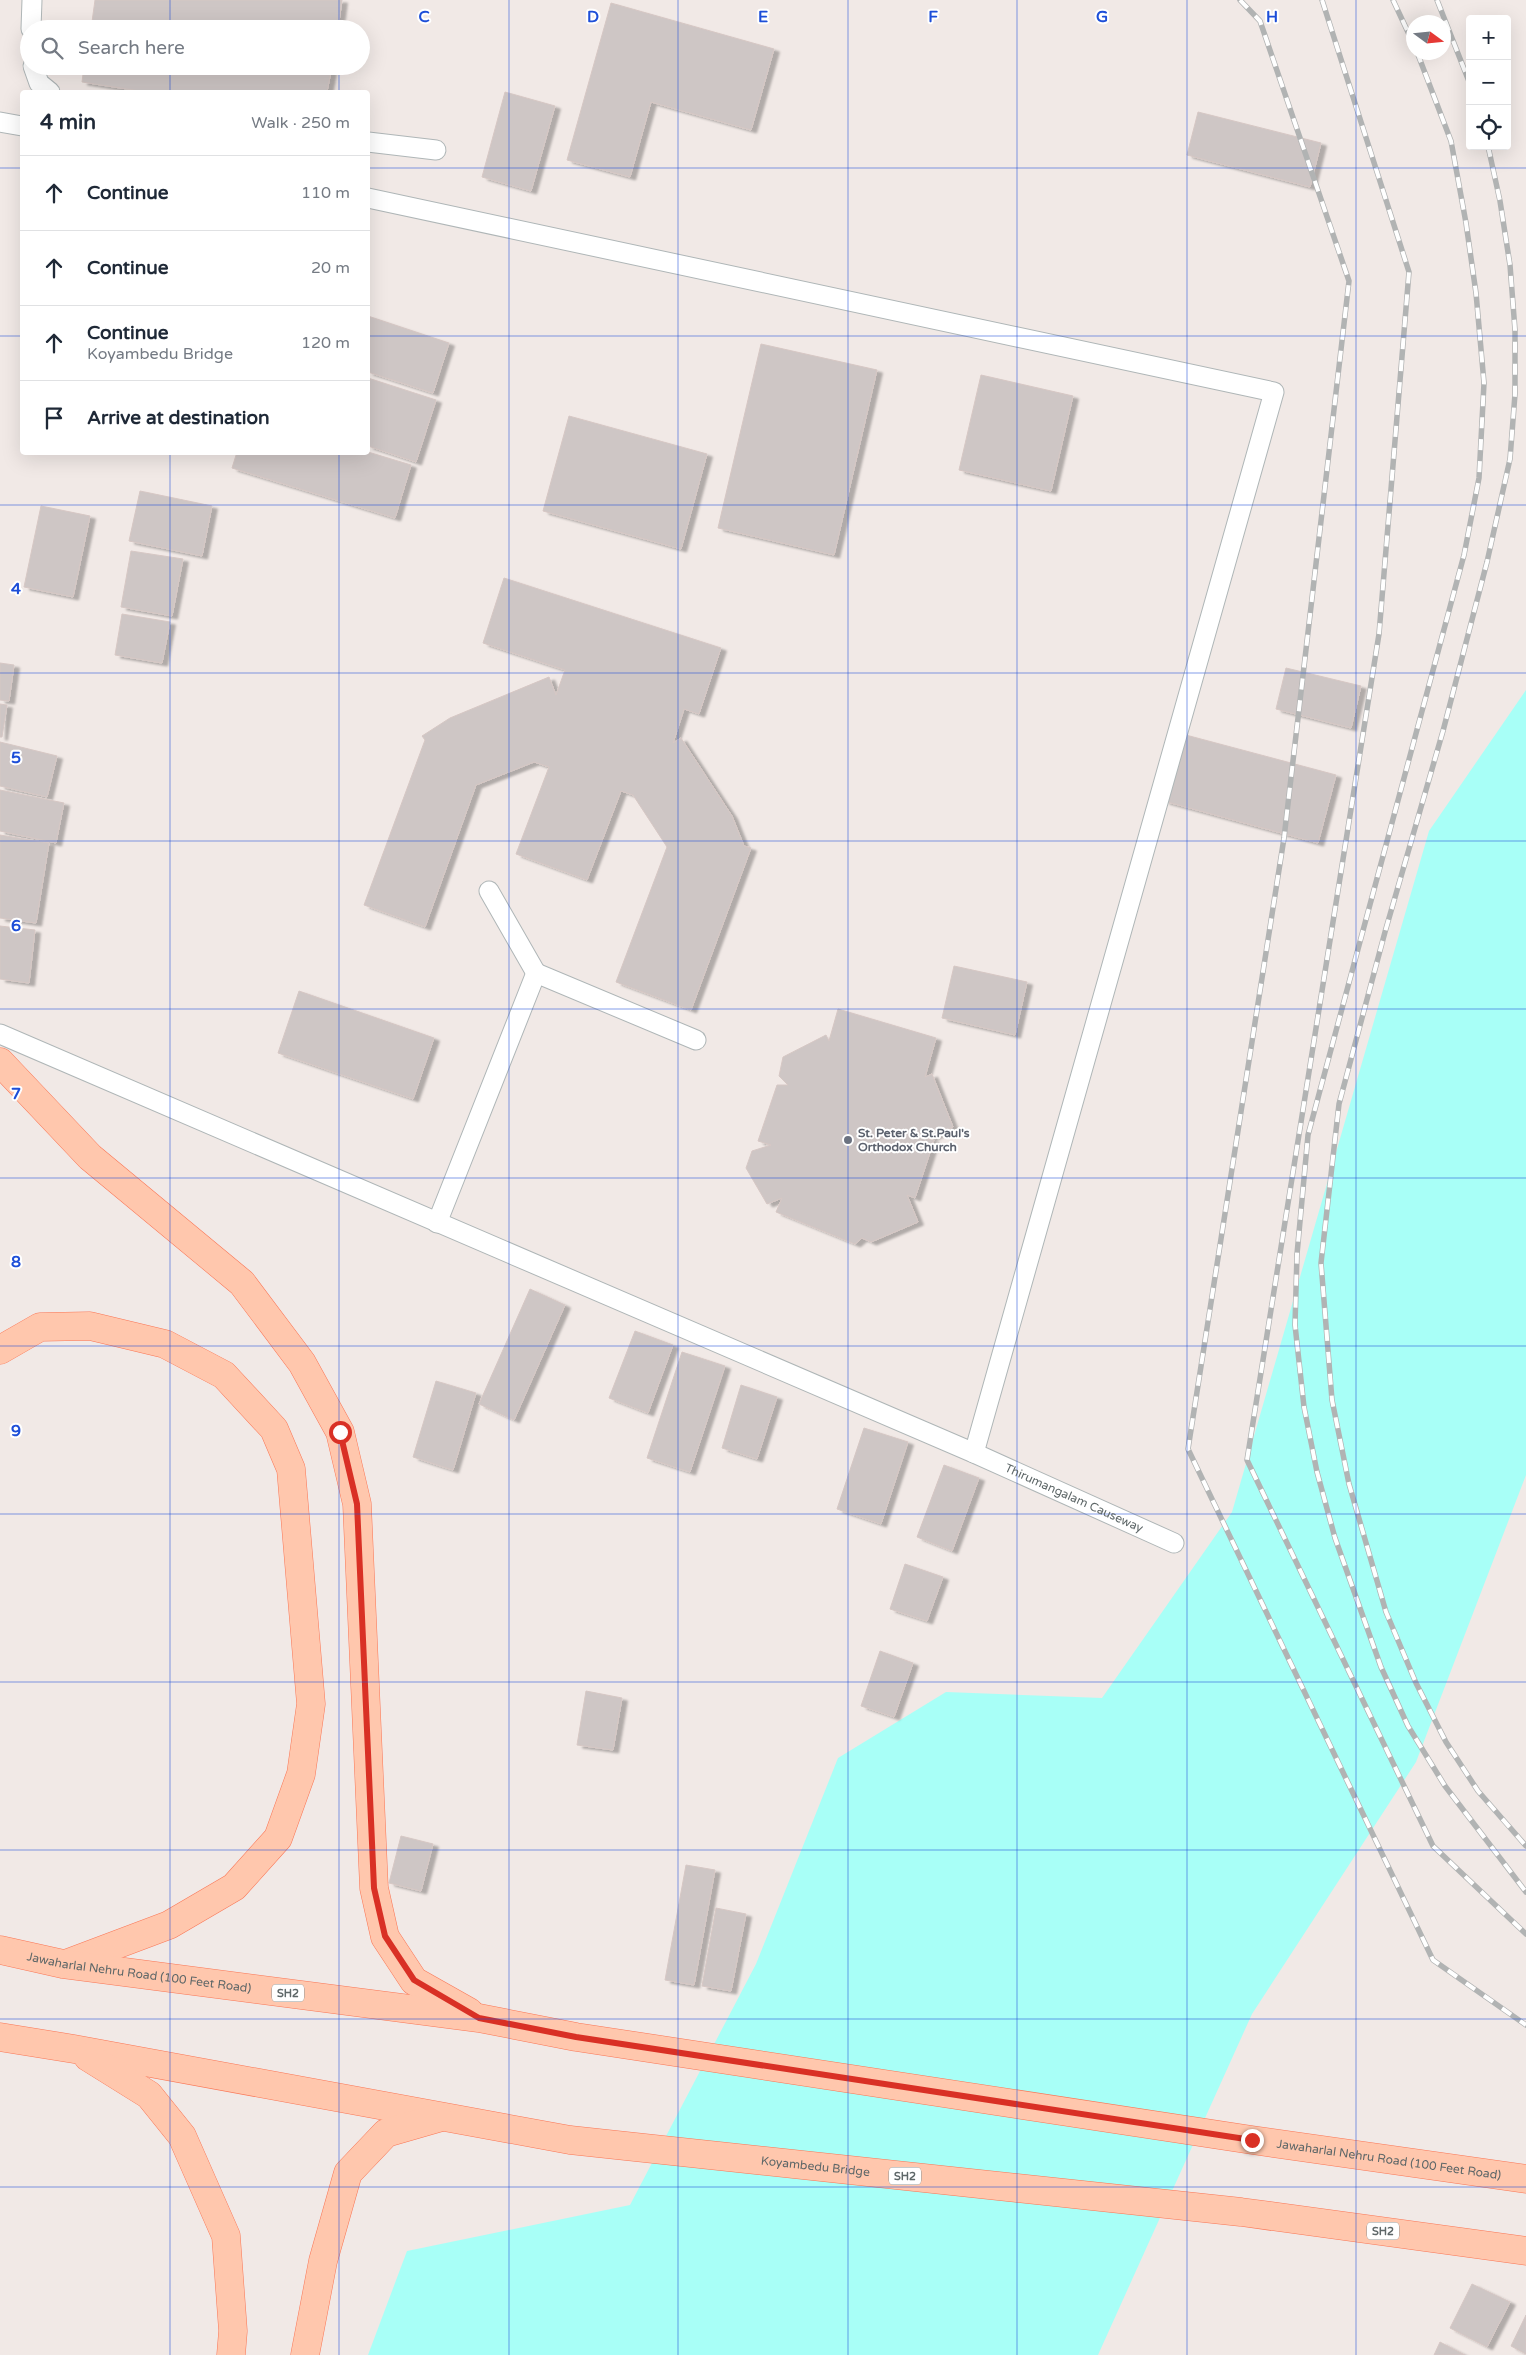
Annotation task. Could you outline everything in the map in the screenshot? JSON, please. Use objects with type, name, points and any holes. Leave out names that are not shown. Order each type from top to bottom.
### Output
[{"type":"main road","points":[[0,1062],[90,1157],[242,1283],[302,1364],[340,1432],[357,1504],[374,1888],[385,1936],[414,1980],[479,2018]]},
{"type":"main road","points":[[0,1350],[40,1327],[90,1326],[165,1344],[224,1375],[274,1429],[291,1469],[311,1704],[301,1774],[278,1838],[234,1887],[169,1925],[63,1964]]},
{"type":"main road","name":"Jawaharlal Nehru Road (100 Feet Road)","points":[[0,1950],[63,1964],[479,2018],[576,2037],[1252,2140],[1526,2179]]},
{"type":"main road","name":"SH2","points":[[0,2038],[74,2049],[444,2116]]},
{"type":"main road","points":[[74,2049],[150,2095],[182,2136],[226,2236],[233,2330],[231,2355]]},
{"type":"main road","points":[[305,2355],[323,2261],[348,2173],[386,2133],[444,2116]]},
{"type":"main road","name":"Koyambedu Bridge","points":[[444,2116],[570,2140],[1241,2212],[1526,2251]]},
{"type":"lane","points":[[31,20],[32,0]]},
{"type":"lane","points":[[36,75],[39,83],[48,90]]},
{"type":"lane","points":[[0,122],[20,126]]},
{"type":"lane","points":[[370,142],[436,150]]},
{"type":"lane","points":[[370,198],[1274,392],[974,1453]]},
{"type":"lane","points":[[489,891],[536,973],[696,1040]]},
{"type":"lane","points":[[437,1222],[536,973]]},
{"type":"lane","name":"Thirumangalam Causeway","points":[[0,1034],[974,1453],[1174,1543]]},
{"type":"water","points":[[1526,690],[1526,1475],[1416,1762],[1252,2014],[1098,2355],[368,2355],[407,2251],[630,2205],[756,1964],[838,1758],[946,1692],[1102,1698],[1232,1512],[1429,831]]},
{"type":"building","points":[[95,0],[342,0],[339,20],[92,20]]},
{"type":"building","points":[[611,3],[774,49],[751,130],[651,102],[630,177],[567,160]]},
{"type":"building","points":[[83,75],[330,75],[327,90],[133,90],[82,82]]},
{"type":"building","points":[[505,92],[555,106],[531,191],[482,177]]},
{"type":"building","points":[[1198,112],[1321,143],[1310,187],[1187,155]]},
{"type":"building","points":[[370,317],[449,343],[433,393],[370,373]]},
{"type":"building","points":[[761,344],[877,370],[834,555],[718,528]]},
{"type":"building","points":[[981,375],[1073,396],[1051,491],[959,470]]},
{"type":"building","points":[[370,379],[436,400],[416,462],[370,447]]},
{"type":"building","points":[[569,416],[707,454],[681,549],[543,511]]},
{"type":"building","points":[[370,453],[411,465],[395,518],[232,468],[236,455],[370,455]]},
{"type":"building","points":[[140,491],[212,506],[202,556],[129,541]]},
{"type":"building","points":[[41,506],[90,516],[73,597],[24,587]]},
{"type":"building","points":[[131,551],[183,559],[172,616],[121,607]]},
{"type":"building","points":[[504,578],[721,648],[699,714],[684,709],[673,743],[681,738],[732,816],[744,846],[751,848],[691,1010],[616,982],[667,847],[633,795],[621,791],[587,880],[516,854],[549,767],[534,762],[476,785],[425,927],[364,905],[425,740],[422,736],[450,718],[549,677],[556,695],[565,670],[483,643]]},
{"type":"building","points":[[122,614],[170,622],[162,663],[115,655]]},
{"type":"building","points":[[0,663],[14,665],[9,701],[0,700]]},
{"type":"building","points":[[1286,668],[1361,686],[1351,728],[1276,709]]},
{"type":"building","points":[[0,704],[7,705],[2,737],[0,737]]},
{"type":"building","points":[[1182,734],[1336,775],[1318,843],[1164,801]]},
{"type":"building","points":[[0,742],[57,756],[47,797],[0,786]]},
{"type":"building","points":[[0,790],[64,803],[56,843],[0,831]]},
{"type":"building","points":[[0,835],[49,843],[36,923],[0,918]]},
{"type":"building","points":[[0,926],[35,930],[29,983],[0,979]]},
{"type":"building","points":[[954,966],[1027,982],[1015,1035],[942,1018]]},
{"type":"building","points":[[299,991],[434,1038],[413,1099],[278,1053]]},
{"type":"building","points":[[838,1009],[936,1038],[925,1077],[932,1074],[953,1127],[928,1139],[934,1140],[915,1198],[907,1195],[918,1222],[871,1242],[862,1238],[855,1244],[776,1212],[782,1198],[767,1204],[746,1168],[752,1151],[771,1145],[758,1141],[777,1085],[788,1085],[779,1076],[783,1057],[826,1035],[829,1041]]},
{"type":"building","points":[[530,1289],[565,1305],[514,1420],[479,1404]]},
{"type":"building","points":[[635,1331],[673,1345],[648,1413],[609,1398]]},
{"type":"building","points":[[682,1352],[725,1366],[690,1472],[647,1458]]},
{"type":"building","points":[[436,1381],[476,1393],[453,1470],[413,1457]]},
{"type":"building","points":[[741,1385],[777,1397],[757,1459],[722,1448]]},
{"type":"building","points":[[864,1428],[908,1442],[881,1524],[837,1509]]},
{"type":"building","points":[[944,1465],[979,1478],[952,1551],[917,1537]]},
{"type":"building","points":[[905,1564],[943,1577],[927,1621],[890,1609]]},
{"type":"building","points":[[880,1651],[913,1663],[894,1717],[861,1706]]},
{"type":"building","points":[[586,1691],[622,1698],[613,1750],[577,1745]]},
{"type":"building","points":[[401,1836],[433,1844],[421,1891],[389,1883]]},
{"type":"building","points":[[686,1865],[715,1870],[694,1985],[665,1980]]},
{"type":"building","points":[[716,1908],[746,1914],[731,1991],[702,1986]]},
{"type":"building","points":[[1472,2284],[1510,2302],[1487,2347],[1450,2328]]},
{"type":"building","points":[[1526,2315],[1526,2354],[1511,2346]]},
{"type":"building","points":[[1440,2342],[1465,2355],[1434,2355]]},
{"type":"railway","points":[[1240,0],[1260,21],[1349,281],[1284,838],[1188,1449],[1433,1960],[1526,2025]]},
{"type":"railway","points":[[1322,0],[1409,272],[1379,634],[1247,1460],[1433,1846],[1526,1934]]},
{"type":"railway","points":[[1393,0],[1406,28]]},
{"type":"railway","points":[[1437,0],[1466,74]]},
{"type":"railway","points":[[1420,60],[1451,141],[1476,293],[1484,383],[1479,478],[1464,555],[1308,1135],[1297,1254],[1295,1325],[1304,1407],[1317,1472],[1335,1538],[1381,1667],[1408,1726],[1445,1786],[1526,1892]]},
{"type":"railway","points":[[1489,150],[1500,201],[1510,265],[1515,330],[1515,394],[1510,459],[1487,562],[1443,731],[1385,932],[1339,1104],[1321,1263],[1332,1400],[1349,1484],[1386,1612],[1416,1683],[1446,1742],[1478,1791],[1526,1846]]},
{"type":"place","name":"St. Peter & St.Paul's Orthodox Church","points":[[848,1140]]},
{"type":"route","points":[[340,1432],[357,1504],[374,1888],[385,1936],[414,1980],[479,2018],[576,2037],[1252,2140]]}]
